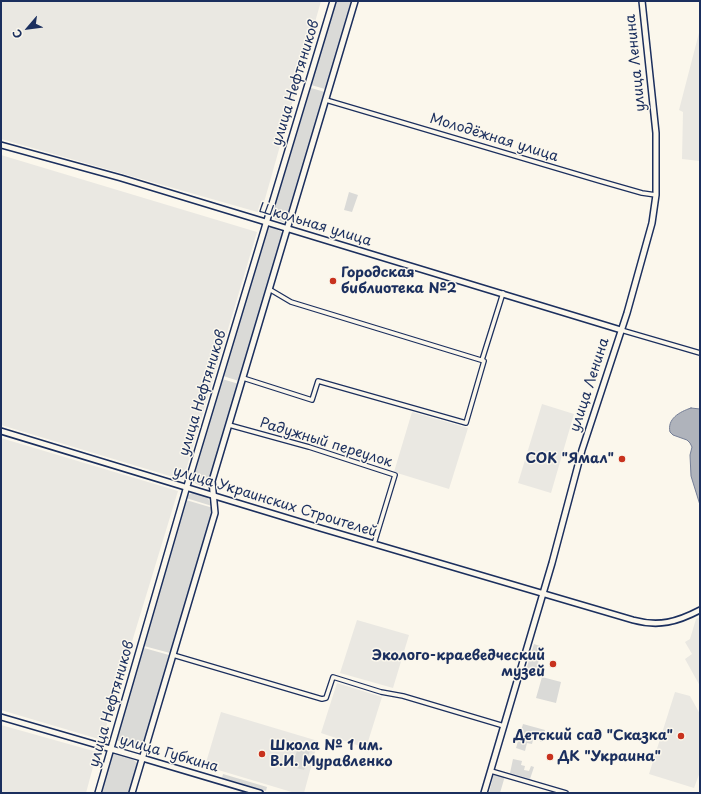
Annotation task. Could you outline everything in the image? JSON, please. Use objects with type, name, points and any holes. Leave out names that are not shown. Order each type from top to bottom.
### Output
[{"type":"main road","name":"улица Нефтяников","points":[[98,793],[187,486],[333,1]]},
{"type":"main road","points":[[132,793],[215,513],[212,481],[356,1]]},
{"type":"main road","name":"улица Ленина","points":[[484,793],[543,593],[580,458],[621,330],[652,223],[656,196],[655,129],[642,1]]},
{"type":"main road","name":"улица Губкина","points":[[111,749],[142,758]]},
{"type":"street","name":"Молодёжная улица","points":[[326,100],[600,181],[656,196]]},
{"type":"street","name":"Школьная улица","points":[[1,145],[121,178],[621,330]]},
{"type":"street","points":[[269,289],[291,302],[483,361]]},
{"type":"street","points":[[243,378],[312,400],[318,381],[466,423],[503,293]]},
{"type":"street","points":[[621,330],[700,353]]},
{"type":"street","name":"Радужный переулок","points":[[229,425],[316,449],[395,475],[374,544]]},
{"type":"street","name":"улица Украинских Строителей","points":[[1,431],[187,486],[374,544],[647,624],[674,622],[700,610]]},
{"type":"street","points":[[173,655],[322,699],[326,698],[327,696],[333,677],[504,726]]},
{"type":"street","name":"улица Губкина","points":[[1,717],[111,749]]},
{"type":"street","name":"улица Губкина","points":[[142,758],[260,793]]},
{"type":"street","points":[[491,771],[566,793]]},
{"type":"shaded area","points":[[1,1],[321,1],[261,213],[1,139]]},
{"type":"shaded area","points":[[336,1],[352,1],[325,89],[311,85]]},
{"type":"shaded area","points":[[700,29],[700,161],[682,159],[683,112],[679,110]]},
{"type":"shaded area","points":[[311,88],[325,92],[287,220],[283,222],[275,219],[273,212]]},
{"type":"shaded area","points":[[1,155],[257,232],[183,480],[1,425]]},
{"type":"shaded area","points":[[349,192],[358,195],[352,212],[344,210]]},
{"type":"shaded area","points":[[271,227],[283,234],[239,381],[223,376],[268,229]]},
{"type":"shaded area","points":[[222,379],[239,384],[209,483],[203,487],[195,483],[192,477]]},
{"type":"shaded area","points":[[542,404],[574,414],[551,493],[518,483]]},
{"type":"shaded area","points":[[691,408],[700,409],[700,505],[691,476],[690,455],[692,447],[687,440],[673,435],[670,432],[670,423],[672,420],[678,414]]},
{"type":"shaded area","points":[[412,412],[468,428],[449,489],[394,472]]},
{"type":"shaded area","points":[[1,438],[178,491],[102,740],[1,710]]},
{"type":"shaded area","points":[[192,493],[207,497],[212,506],[186,498]]},
{"type":"shaded area","points":[[186,500],[213,508],[213,511],[170,653],[144,646]]},
{"type":"shaded area","points":[[700,617],[700,686],[685,659],[692,654],[685,642],[690,639],[696,619]]},
{"type":"shaded area","points":[[357,620],[409,635],[393,688],[340,673]]},
{"type":"shaded area","points":[[534,644],[543,647],[535,673],[526,670]]},
{"type":"shaded area","points":[[144,648],[169,655],[143,748],[116,740]]},
{"type":"shaded area","points":[[542,677],[561,682],[556,703],[536,698]]},
{"type":"shaded area","points":[[337,683],[382,697],[366,748],[321,733]]},
{"type":"shaded area","name":"Детский сад \"Сказка\"","points":[[675,692],[690,696],[700,714],[700,772],[694,788],[649,774]]},
{"type":"shaded area","name":"Школа № 1 им. В.И. Муравленко","points":[[221,712],[318,741],[304,793],[295,793],[205,766]]},
{"type":"shaded area","points":[[523,724],[545,730],[542,742],[540,742],[540,738],[538,738],[537,741],[533,740],[532,744],[527,743],[525,751],[516,748]]},
{"type":"shaded area","points":[[1,725],[97,752],[86,793],[1,793]]},
{"type":"shaded area","points":[[299,744],[311,747],[304,770],[292,767]]},
{"type":"shaded area","points":[[113,754],[126,756],[137,763],[129,793],[101,793]]},
{"type":"shaded area","points":[[513,759],[522,761],[521,765],[525,766],[524,770],[529,771],[531,766],[534,767],[530,779],[510,773]]},
{"type":"shaded area","points":[[494,773],[505,776],[500,793],[489,793]]},
{"type":"shaded area","points":[[223,774],[267,787],[266,791],[222,778]]},
{"type":"place","name":"Городская библиотека №2","points":[[333,281]]},
{"type":"place","name":"СОК \"Ямал\"","points":[[622,459]]},
{"type":"place","name":"Эколого-краеведческий музей","points":[[553,664]]},
{"type":"place","name":"Детский сад \"Сказка\"","points":[[681,736]]},
{"type":"place","name":"Школа № 1 им. В.И. Муравленко","points":[[262,754]]},
{"type":"place","name":"ДК \"Украина\"","points":[[550,757]]}]
